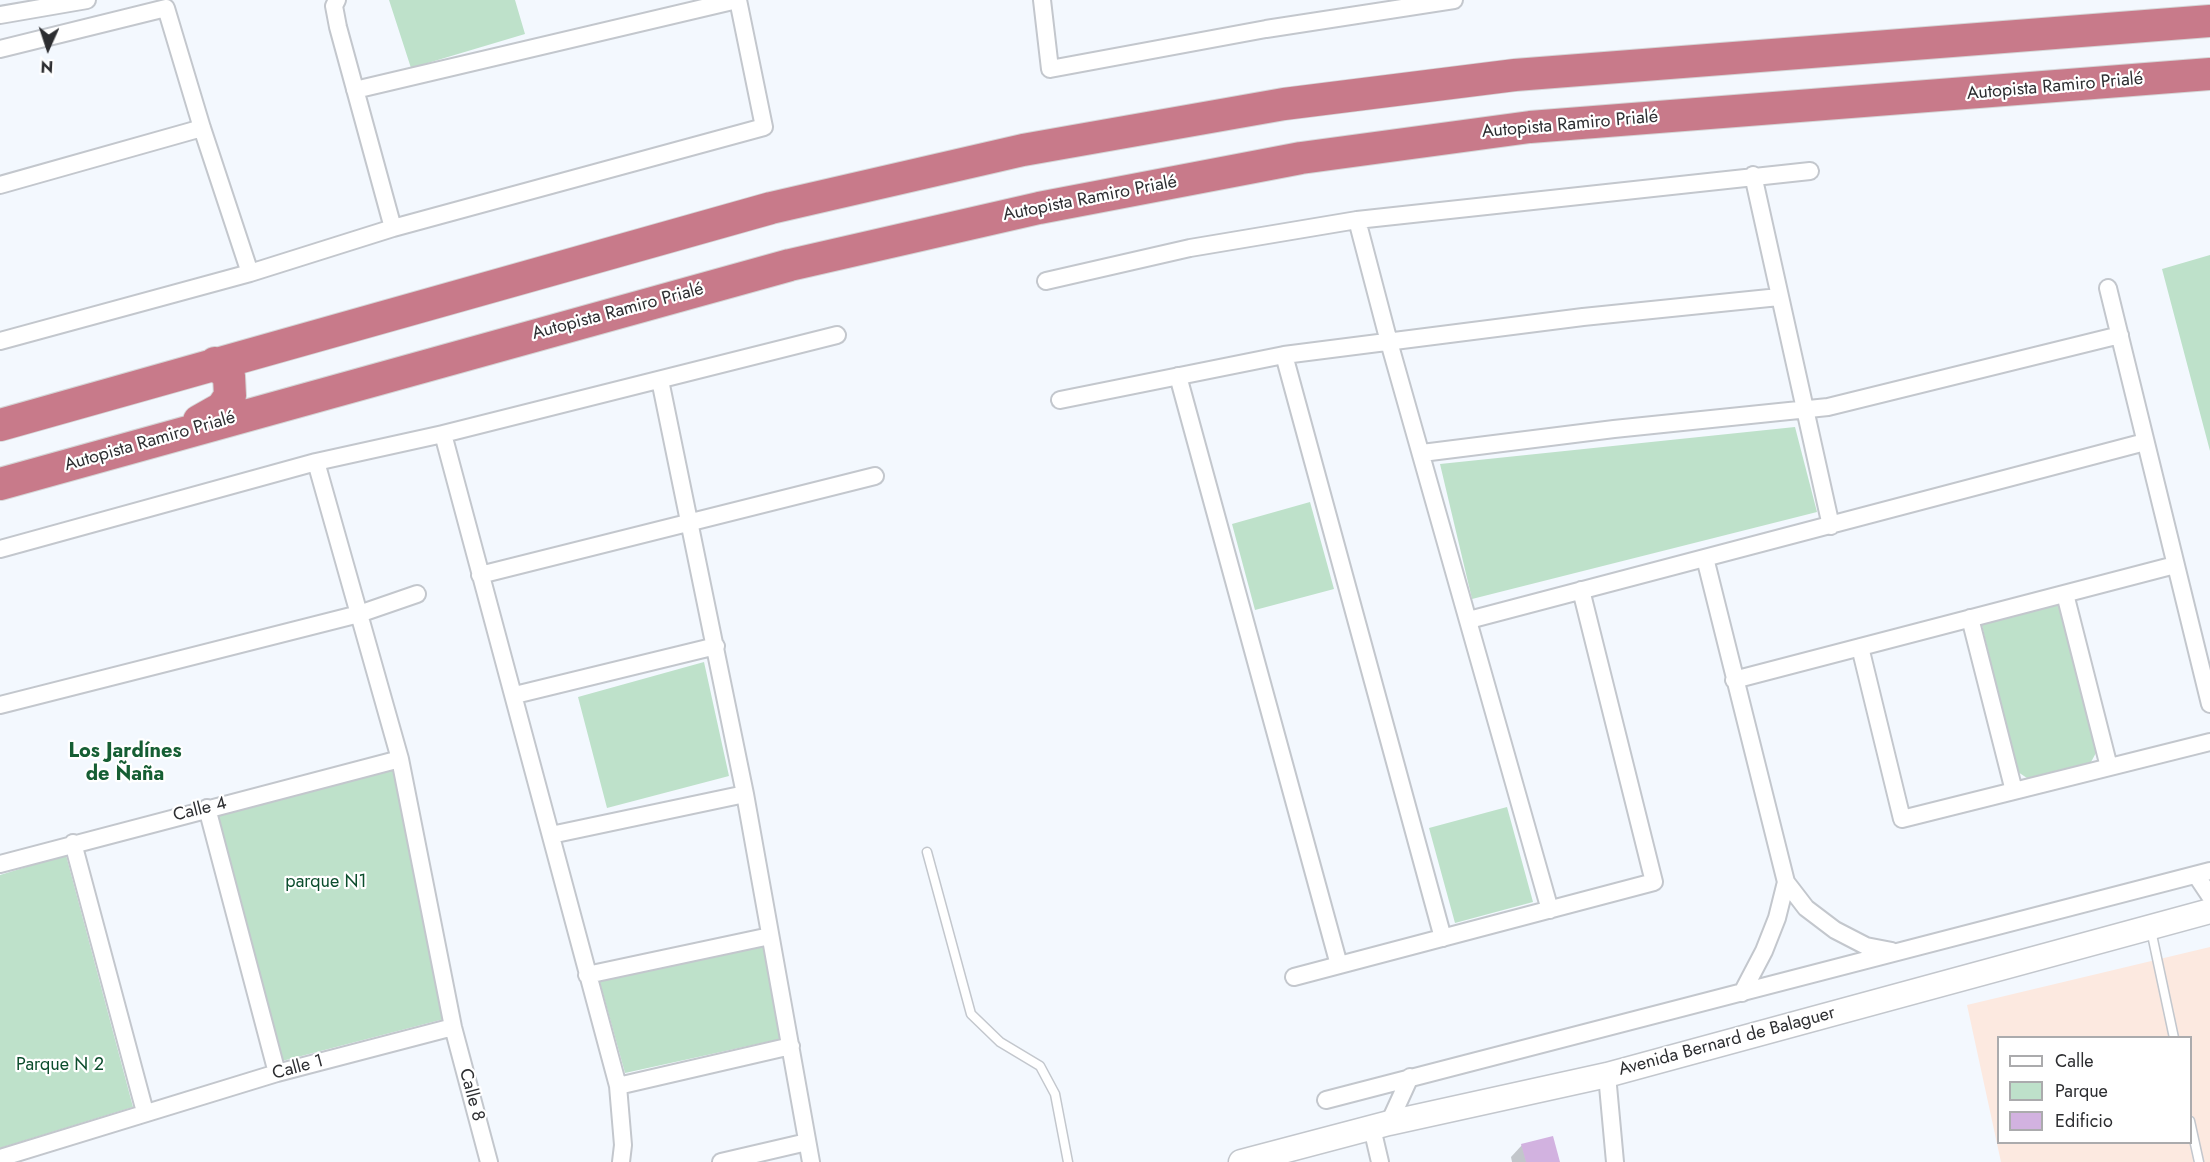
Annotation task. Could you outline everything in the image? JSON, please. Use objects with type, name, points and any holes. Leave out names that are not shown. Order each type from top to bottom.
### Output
[{"type":"highway","points":[[0,425],[771,208],[1023,150],[1272,106],[1515,75],[2210,21]]},
{"type":"highway","name":"Autopista Ramiro Prialé","points":[[0,484],[790,265],[1039,208],[1301,158],[1530,127],[2210,74]]},
{"type":"highway","points":[[174,435],[222,408],[230,396],[229,376],[214,363]]},
{"type":"street","points":[[0,15],[87,0]]},
{"type":"street","points":[[337,0],[334,6],[338,27],[393,228]]},
{"type":"street","points":[[0,341],[250,273],[393,228],[764,127],[738,0],[355,90]]},
{"type":"street","points":[[1042,0],[1050,69],[1266,29],[1454,0]]},
{"type":"street","points":[[0,48],[166,8],[202,128],[250,273]]},
{"type":"street","points":[[0,185],[202,128]]},
{"type":"street","points":[[1046,281],[1190,248],[1358,220],[1753,175],[1810,171]]},
{"type":"street","points":[[1753,175],[1831,526]]},
{"type":"street","points":[[1358,220],[1389,342],[1550,910]]},
{"type":"street","points":[[2108,288],[2210,704]]},
{"type":"street","points":[[1060,400],[1284,356],[1583,317],[1779,297]]},
{"type":"street","points":[[1422,453],[1614,429],[1804,411],[2120,334]]},
{"type":"street","points":[[0,549],[316,462],[443,434],[837,335]]},
{"type":"street","points":[[1284,356],[1443,938]]},
{"type":"street","points":[[1178,376],[1339,965]]},
{"type":"street","points":[[660,380],[745,794],[811,1162]]},
{"type":"street","points":[[443,434],[480,575],[515,695],[618,1086],[623,1145],[621,1162]]},
{"type":"street","points":[[1469,620],[2145,442]]},
{"type":"street","name":"Calle 8","points":[[316,462],[400,759],[453,1027],[489,1162]]},
{"type":"street","points":[[480,575],[875,476]]},
{"type":"street","points":[[1706,558],[1734,680],[1786,882],[1806,908],[1835,930],[1866,946],[1898,952]]},
{"type":"street","points":[[1734,680],[2175,565]]},
{"type":"street","points":[[1294,977],[1654,882],[1581,590]]},
{"type":"street","points":[[0,705],[359,614],[417,594]]},
{"type":"street","points":[[2065,594],[2109,767]]},
{"type":"street","points":[[1970,618],[2014,791]]},
{"type":"street","points":[[515,695],[716,646]]},
{"type":"street","points":[[1860,647],[1902,819],[2210,742]]},
{"type":"street","name":"Calle 4","points":[[0,864],[400,759]]},
{"type":"street","points":[[551,835],[745,794]]},
{"type":"street","points":[[207,808],[278,1073]]},
{"type":"street","points":[[73,843],[144,1112]]},
{"type":"street","points":[[1326,1100],[2203,873],[2210,896]]},
{"type":"street","points":[[1742,993],[1777,918],[1786,882]]},
{"type":"street","name":"Avenida Bernard de Balaguer","points":[[1241,1162],[1381,1126],[1607,1075],[2210,911]]},
{"type":"street","points":[[587,975],[770,936]]},
{"type":"street","name":"Calle 1","points":[[0,1158],[144,1112],[278,1073],[453,1027]]},
{"type":"street","points":[[618,1086],[791,1046]]},
{"type":"street","points":[[1607,1075],[1615,1162]]},
{"type":"street","points":[[1380,1162],[1381,1126],[1410,1077]]},
{"type":"street","points":[[721,1162],[807,1142]]},
{"type":"lane","points":[[927,852],[971,1014],[1000,1042],[1040,1066],[1055,1094],[1068,1162]]},
{"type":"lane","points":[[2150,926],[2174,1036]]},
{"type":"lane","points":[[2192,1130],[2199,1162]]},
{"type":"shaded area","points":[[2210,947],[2210,1162],[2001,1162],[1997,1144],[2192,1144],[2192,1036],[1997,1036],[1997,1144],[1967,1005]]},
{"type":"green space","points":[[389,0],[515,0],[525,34],[411,68]]},
{"type":"green space","points":[[2210,255],[2210,451],[2162,269]]},
{"type":"green space","points":[[1795,427],[1817,512],[1472,599],[1440,464]]},
{"type":"green space","points":[[1310,502],[1334,589],[1255,610],[1232,524]]},
{"type":"green space","points":[[2058,602],[2097,751],[2091,762],[2027,778],[2018,772],[1981,622]]},
{"type":"green space","points":[[704,662],[729,776],[607,808],[578,697]]},
{"type":"green space","name":"parque N1","points":[[393,769],[444,1019],[282,1061],[217,816]]},
{"type":"green space","points":[[1507,807],[1533,902],[1455,923],[1429,828]]},
{"type":"green space","name":"Parque N 2","points":[[66,855],[133,1107],[0,1148],[0,875]]},
{"type":"green space","points":[[764,945],[780,1039],[625,1073],[599,979]]},
{"type":"building","points":[[1553,1136],[1560,1162],[1526,1162],[1521,1144]]},
{"type":"district","name":"Los Jardínes de Ñaña","points":[[125,764]]}]
